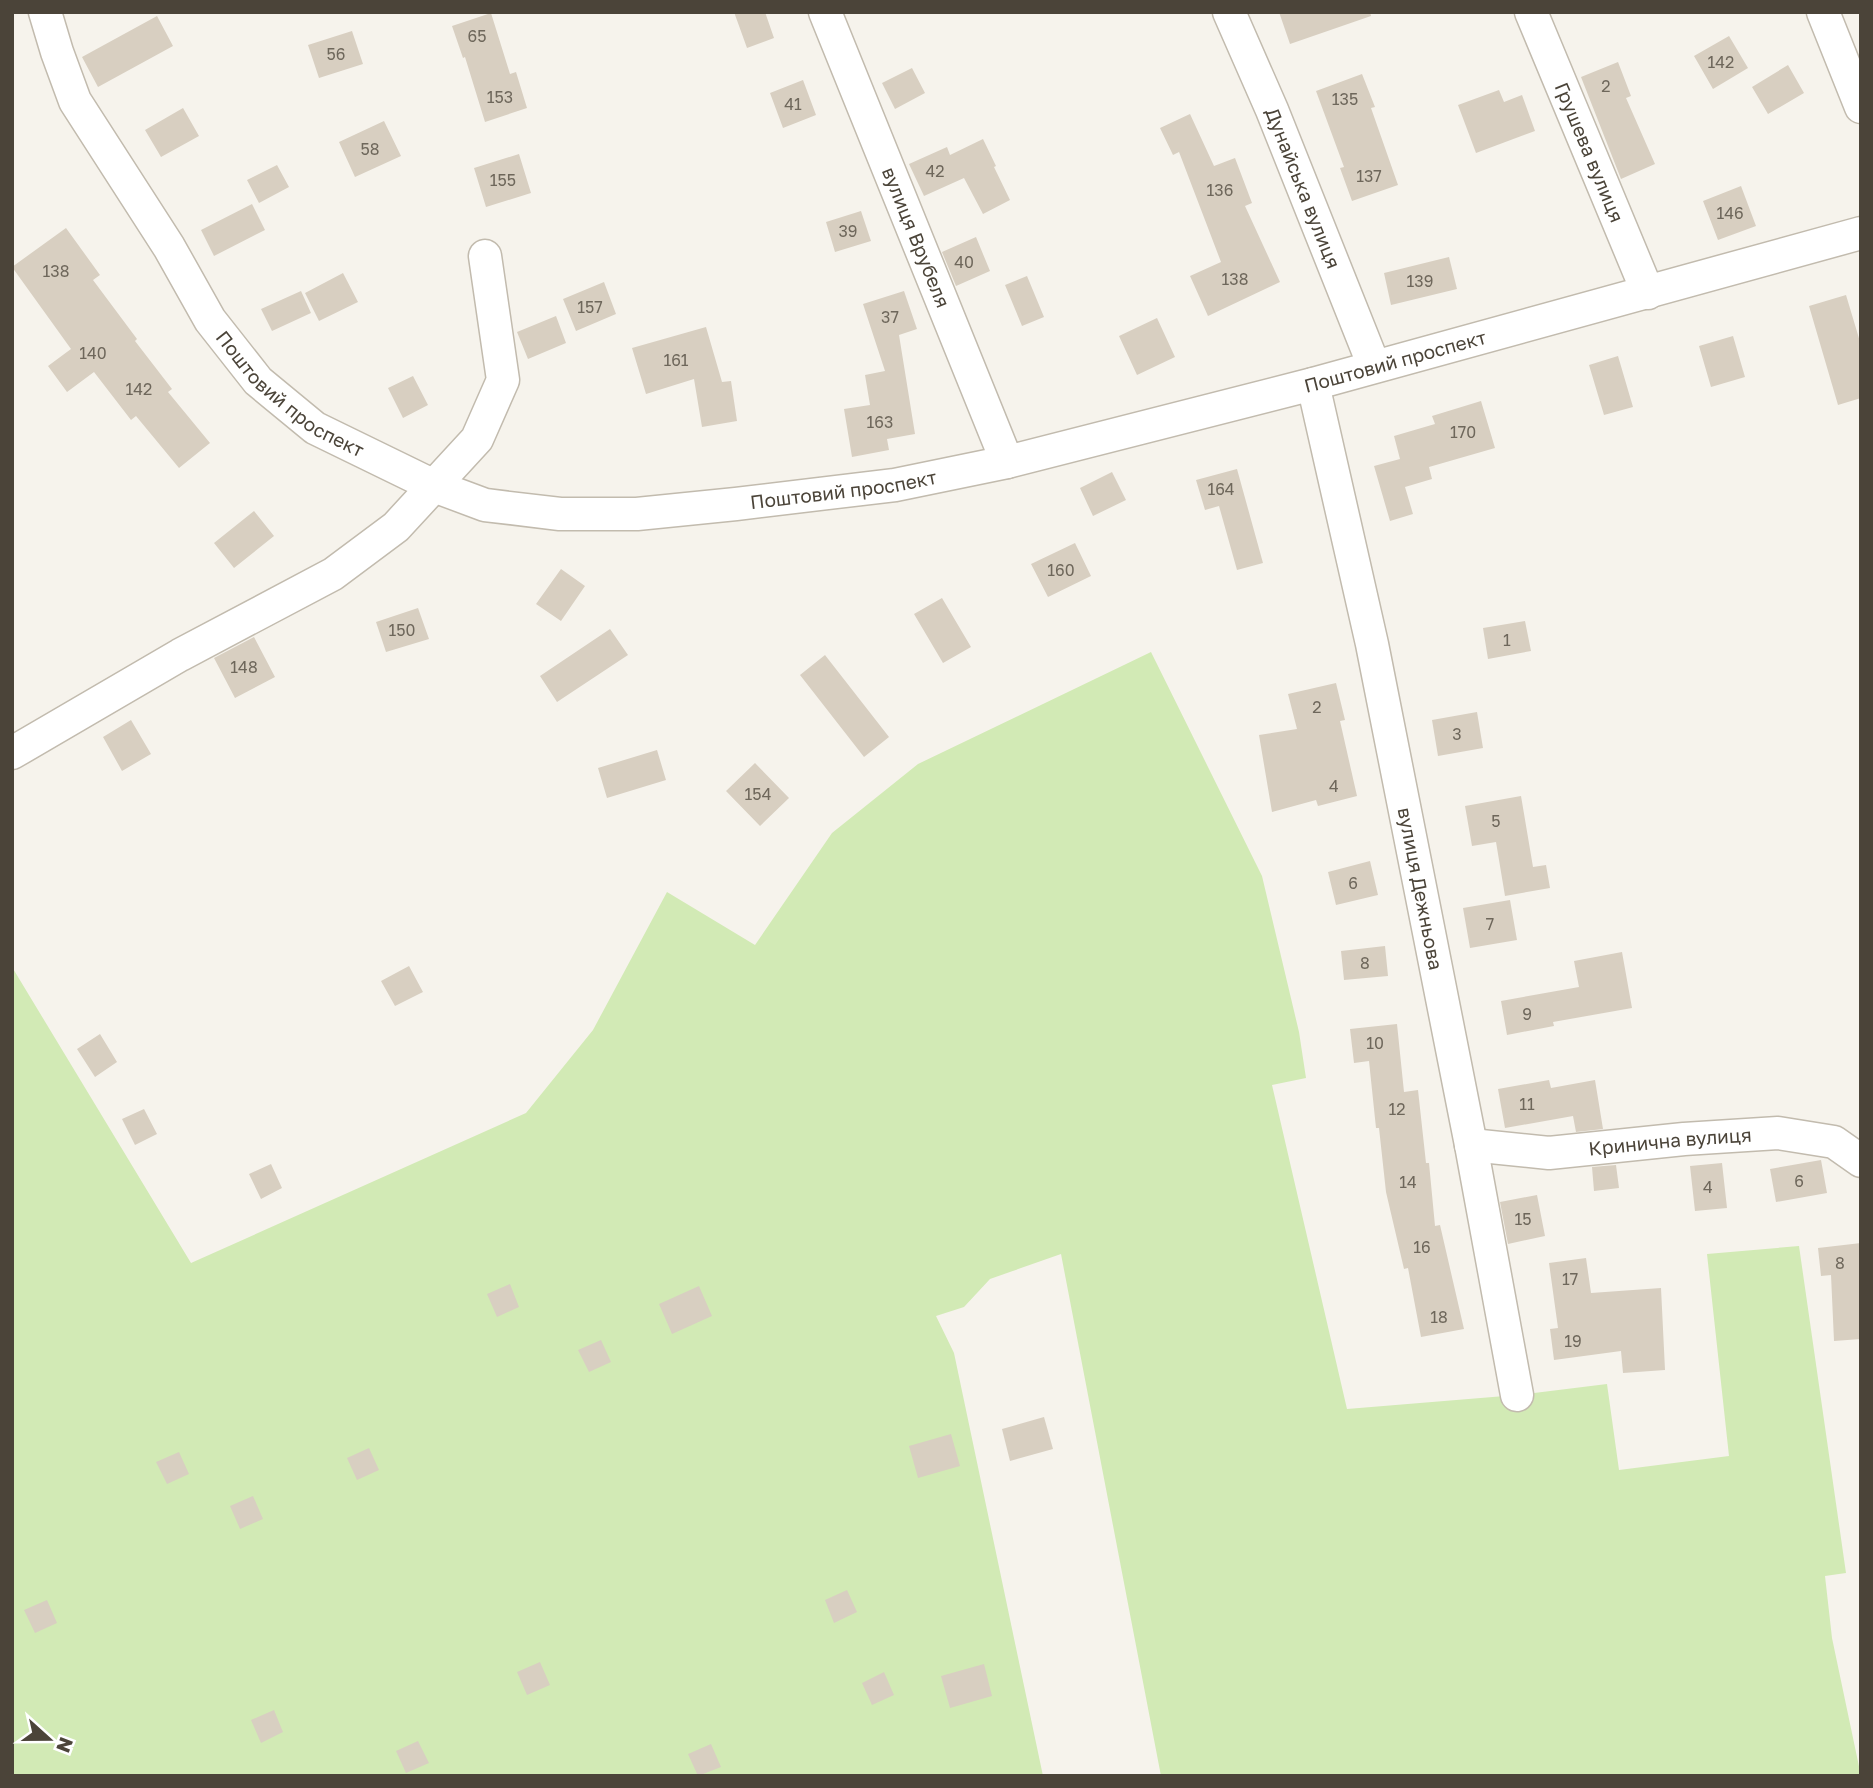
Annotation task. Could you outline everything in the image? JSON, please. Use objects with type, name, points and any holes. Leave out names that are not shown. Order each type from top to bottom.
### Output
[{"type":"street","name":"вулиця Врубеля","points":[[825,12],[1007,461]]},
{"type":"street","name":"Дунайська вулиця","points":[[1229,12],[1272,110],[1374,366]]},
{"type":"street","name":"Грушева вулиця","points":[[1531,12],[1648,293]]},
{"type":"street","points":[[1822,12],[1861,107]]},
{"type":"street","name":"Поштовий проспект","points":[[44,13],[75,101],[169,247],[210,320],[258,381],[315,428],[434,486],[485,505],[560,514],[636,514],[895,485],[1007,461],[1313,384],[1861,233]]},
{"type":"street","points":[[12,752],[180,655],[333,574],[396,527],[477,439],[503,380],[485,256]]},
{"type":"street","name":"вулиця Дежньова","points":[[1313,384],[1372,644],[1471,1145],[1517,1395]]},
{"type":"street","name":"Кринична вулиця","points":[[1471,1145],[1549,1153],[1684,1139],[1778,1133],[1834,1142],[1861,1161]]},
{"type":"green space","points":[[1151,652],[1262,876],[1299,1032],[1306,1078],[1272,1085],[1347,1409],[1517,1395],[1607,1384],[1619,1470],[1729,1456],[1707,1254],[1799,1246],[1846,1573],[1825,1576],[1832,1638],[1861,1776],[1161,1776],[1061,1254],[990,1279],[964,1307],[936,1316],[954,1353],[1043,1776],[12,1776],[12,967],[191,1263],[526,1113],[593,1030],[667,892],[755,945],[832,833],[918,764]]},
{"type":"building","points":[[734,12],[765,12],[774,38],[747,48]]},
{"type":"building","points":[[1279,12],[1370,12],[1371,16],[1290,44]]},
{"type":"building","points":[[491,13],[510,74],[516,72],[527,108],[485,122],[465,57],[463,58],[452,26]]},
{"type":"building","points":[[157,16],[173,46],[98,87],[82,57]]},
{"type":"building","points":[[352,31],[363,64],[319,78],[308,45]]},
{"type":"building","points":[[1729,36],[1748,68],[1713,89],[1694,56]]},
{"type":"building","points":[[1618,62],[1631,96],[1626,98],[1655,164],[1621,179],[1581,77]]},
{"type":"building","points":[[1788,65],[1804,93],[1768,114],[1752,87]]},
{"type":"building","points":[[912,68],[925,93],[895,109],[882,83]]},
{"type":"building","points":[[1362,74],[1375,107],[1371,108],[1398,185],[1352,201],[1340,168],[1344,167],[1316,91]]},
{"type":"building","points":[[803,80],[816,115],[783,128],[770,93]]},
{"type":"building","points":[[1499,90],[1504,102],[1522,95],[1535,131],[1476,153],[1458,105]]},
{"type":"building","points":[[183,108],[199,136],[161,157],[145,130]]},
{"type":"building","points":[[1190,114],[1214,166],[1235,158],[1252,203],[1245,206],[1280,282],[1208,316],[1190,276],[1221,262],[1179,152],[1173,155],[1160,128]]},
{"type":"building","points":[[384,121],[401,156],[355,177],[339,142]]},
{"type":"building","points":[[983,139],[1010,200],[983,214],[964,178],[924,196],[909,164],[947,147],[950,155]]},
{"type":"building","points":[[519,154],[531,193],[486,207],[474,168]]},
{"type":"building","points":[[277,165],[289,187],[259,203],[247,180]]},
{"type":"building","points":[[1741,186],[1756,226],[1718,240],[1703,201]]},
{"type":"building","points":[[252,204],[265,230],[214,256],[201,230]]},
{"type":"building","points":[[861,211],[871,241],[835,252],[826,222]]},
{"type":"building","points":[[66,228],[100,275],[93,280],[172,389],[168,392],[210,443],[179,468],[136,416],[131,420],[94,372],[67,392],[48,366],[71,349],[12,267]]},
{"type":"building","points":[[976,237],[990,271],[956,286],[942,252]]},
{"type":"building","points":[[1449,257],[1457,289],[1391,305],[1384,273]]},
{"type":"building","points":[[343,273],[358,302],[319,321],[305,293]]},
{"type":"building","points":[[1027,276],[1044,317],[1022,326],[1005,285]]},
{"type":"building","points":[[604,282],[616,314],[576,331],[563,299]]},
{"type":"building","points":[[301,291],[311,313],[272,331],[261,309]]},
{"type":"building","points":[[904,291],[917,329],[899,335],[915,434],[887,439],[889,450],[852,457],[844,409],[870,405],[865,375],[885,371],[863,304]]},
{"type":"building","points":[[1846,295],[1861,345],[1861,398],[1838,405],[1809,306]]},
{"type":"building","points":[[556,316],[566,343],[528,359],[517,332]]},
{"type":"building","points":[[1157,318],[1175,357],[1137,375],[1119,336]]},
{"type":"building","points":[[706,327],[722,382],[731,381],[737,421],[702,427],[694,379],[646,394],[632,348]]},
{"type":"building","points":[[1733,336],[1745,377],[1711,387],[1699,346]]},
{"type":"building","points":[[1618,356],[1633,407],[1604,415],[1589,365]]},
{"type":"building","points":[[413,376],[428,405],[403,418],[388,388]]},
{"type":"building","points":[[1481,401],[1495,448],[1429,467],[1432,479],[1405,487],[1413,514],[1390,521],[1374,466],[1400,459],[1394,436],[1435,424],[1432,416]]},
{"type":"building","points":[[1237,469],[1263,563],[1237,570],[1219,506],[1205,510],[1196,480]]},
{"type":"building","points":[[1112,472],[1126,500],[1093,516],[1080,488]]},
{"type":"building","points":[[254,511],[274,536],[234,568],[214,543]]},
{"type":"building","points":[[1075,543],[1091,576],[1048,597],[1031,564]]},
{"type":"building","points":[[561,569],[585,586],[561,621],[536,604]]},
{"type":"building","points":[[942,598],[971,647],[943,663],[914,614]]},
{"type":"building","points":[[418,608],[429,639],[386,652],[376,622]]},
{"type":"building","points":[[1525,621],[1531,651],[1488,659],[1483,628]]},
{"type":"building","points":[[610,629],[628,655],[557,702],[540,676]]},
{"type":"building","points":[[254,637],[275,677],[235,698],[214,658]]},
{"type":"building","points":[[825,655],[889,737],[864,757],[800,675]]},
{"type":"building","points":[[1336,683],[1345,720],[1340,721],[1357,796],[1318,806],[1316,800],[1272,812],[1259,735],[1297,729],[1288,694]]},
{"type":"building","points":[[1477,712],[1483,748],[1438,756],[1432,720]]},
{"type":"building","points":[[131,720],[151,754],[122,771],[103,737]]},
{"type":"building","points":[[657,750],[666,780],[607,798],[598,768]]},
{"type":"building","points":[[755,763],[789,798],[760,826],[726,791]]},
{"type":"building","points":[[1521,796],[1533,867],[1546,865],[1550,888],[1505,896],[1496,842],[1472,846],[1465,806]]},
{"type":"building","points":[[1370,861],[1378,895],[1336,905],[1328,872]]},
{"type":"building","points":[[1510,900],[1517,940],[1470,948],[1463,908]]},
{"type":"building","points":[[1385,946],[1388,976],[1344,980],[1341,951]]},
{"type":"building","points":[[1622,952],[1632,1008],[1553,1022],[1554,1026],[1507,1035],[1501,1001],[1579,987],[1574,961]]},
{"type":"building","points":[[409,966],[423,992],[395,1006],[381,981]]},
{"type":"building","points":[[1397,1024],[1404,1092],[1418,1090],[1435,1226],[1440,1225],[1464,1329],[1421,1337],[1408,1268],[1404,1269],[1386,1192],[1369,1061],[1354,1063],[1350,1029]]},
{"type":"building","points":[[100,1034],[117,1062],[95,1077],[77,1049]]},
{"type":"building","points":[[1549,1080],[1551,1088],[1595,1080],[1603,1129],[1576,1132],[1573,1116],[1505,1128],[1498,1089]]},
{"type":"building","points":[[144,1109],[157,1134],[135,1145],[122,1119]]},
{"type":"building","points":[[1821,1160],[1827,1193],[1776,1202],[1770,1169]]},
{"type":"building","points":[[1722,1163],[1727,1208],[1695,1211],[1690,1166]]},
{"type":"building","points":[[271,1164],[282,1188],[261,1199],[249,1174]]},
{"type":"building","points":[[1616,1165],[1619,1188],[1594,1191],[1592,1167]]},
{"type":"building","points":[[1537,1195],[1545,1236],[1508,1244],[1500,1202]]},
{"type":"building","points":[[1861,1243],[1861,1339],[1834,1341],[1831,1275],[1821,1276],[1818,1248]]},
{"type":"building","points":[[1586,1258],[1591,1293],[1661,1288],[1665,1370],[1623,1373],[1621,1351],[1554,1360],[1550,1329],[1558,1328],[1549,1263]]},
{"type":"building","points":[[510,1284],[519,1307],[497,1317],[487,1294]]},
{"type":"building","points":[[699,1286],[712,1316],[672,1334],[659,1304]]},
{"type":"building","points":[[601,1340],[611,1362],[589,1372],[578,1350]]},
{"type":"building","points":[[1044,1417],[1053,1449],[1010,1461],[1002,1429]]},
{"type":"building","points":[[951,1434],[960,1466],[918,1478],[909,1446]]},
{"type":"building","points":[[369,1448],[379,1470],[357,1480],[347,1458]]},
{"type":"building","points":[[179,1452],[189,1474],[167,1484],[156,1462]]},
{"type":"building","points":[[253,1496],[263,1519],[240,1529],[230,1506]]},
{"type":"building","points":[[847,1590],[857,1612],[834,1623],[825,1600]]},
{"type":"building","points":[[47,1600],[57,1623],[35,1633],[24,1610]]},
{"type":"building","points":[[540,1662],[550,1685],[527,1695],[517,1672]]},
{"type":"building","points":[[984,1664],[992,1696],[950,1708],[941,1676]]},
{"type":"building","points":[[884,1672],[894,1695],[872,1705],[862,1683]]},
{"type":"building","points":[[274,1710],[283,1732],[261,1743],[251,1720]]},
{"type":"building","points":[[418,1741],[429,1763],[406,1773],[396,1751]]},
{"type":"building","points":[[711,1744],[721,1767],[698,1776],[688,1754]]}]
